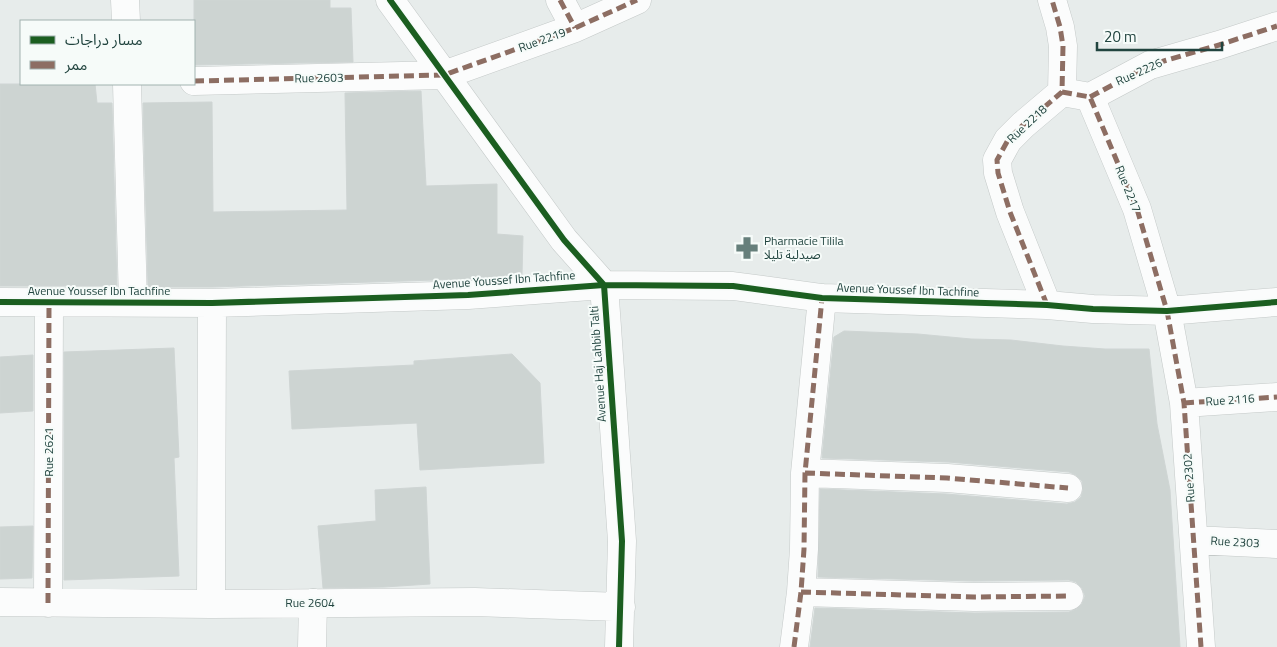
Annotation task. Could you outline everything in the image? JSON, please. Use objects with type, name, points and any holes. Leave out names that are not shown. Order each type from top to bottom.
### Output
[{"type":"street","points":[[125,0],[126,20]]},
{"type":"street","points":[[390,0],[564,240],[604,285]]},
{"type":"street","points":[[560,0],[575,28]]},
{"type":"street","name":"Rue 2219","points":[[444,75],[575,28],[637,0]]},
{"type":"street","points":[[1052,0],[1060,27],[1063,46],[1062,92],[1090,98]]},
{"type":"street","name":"Rue 2226","points":[[1090,98],[1150,64],[1277,26]]},
{"type":"street","name":"Rue 2603","points":[[195,81],[444,75]]},
{"type":"street","points":[[127,85],[133,302]]},
{"type":"street","name":"Rue 2218","points":[[1047,305],[1010,212],[998,173],[997,160],[1003,147],[1013,135],[1062,92]]},
{"type":"street","name":"Rue 2217","points":[[1090,98],[1137,209],[1166,311]]},
{"type":"street","name":"Avenue Youssef Ibn Tachfine","points":[[0,302],[212,303],[468,295],[604,285],[732,286],[822,298],[1047,305],[1093,309],[1166,311],[1277,302]]},
{"type":"street","name":"Avenue Haj Lahbib Talti","points":[[604,285],[622,541],[619,647]]},
{"type":"street","points":[[794,647],[804,548],[805,473],[822,298]]},
{"type":"street","name":"Rue 2621","points":[[48,603],[49,302]]},
{"type":"street","points":[[211,604],[212,303]]},
{"type":"street","name":"Rue 2302","points":[[1166,311],[1184,403],[1201,647]]},
{"type":"street","name":"Rue 2116","points":[[1184,403],[1277,397]]},
{"type":"street","points":[[805,473],[947,478],[1068,488]]},
{"type":"street","name":"Rue 2303","points":[[1194,540],[1277,544]]},
{"type":"street","points":[[801,592],[974,597],[1069,596]]},
{"type":"street","name":"Rue 2604","points":[[0,602],[211,604],[475,602],[621,606]]},
{"type":"street","points":[[312,647],[313,603]]},
{"type":"building","points":[[194,0],[330,0],[330,8],[351,8],[353,62],[195,65]]},
{"type":"building","points":[[0,84],[95,85],[97,103],[112,103],[117,286],[0,286]]},
{"type":"building","points":[[421,91],[426,186],[497,184],[497,234],[523,236],[522,275],[467,279],[212,287],[148,287],[143,103],[212,102],[213,212],[347,210],[345,93]]},
{"type":"building","points":[[844,331],[1011,340],[1105,349],[1149,349],[1157,424],[1170,490],[1180,647],[810,647],[815,608],[974,613],[1069,612],[1077,609],[1082,604],[1085,596],[1082,588],[1076,582],[1069,580],[974,581],[818,577],[820,489],[946,494],[1067,504],[1075,502],[1081,497],[1083,490],[1082,481],[1076,475],[1069,472],[948,462],[822,458],[834,337]]},
{"type":"building","points":[[174,348],[179,457],[174,458],[179,576],[64,580],[64,352]]},
{"type":"building","points":[[512,354],[540,383],[544,463],[420,470],[417,423],[292,429],[289,371],[414,365],[414,361]]},
{"type":"building","points":[[33,355],[33,411],[0,413],[0,357]]},
{"type":"building","points":[[426,487],[430,584],[323,588],[318,526],[376,521],[375,490]]},
{"type":"building","points":[[33,526],[32,578],[0,579],[0,527]]},
{"type":"marked path","points":[[560,0],[575,28]]},
{"type":"marked path","points":[[195,81],[444,75],[575,28],[637,0]]},
{"type":"marked path","points":[[1047,305],[1010,212],[998,173],[997,160],[1008,140],[1062,92],[1063,46],[1060,27],[1052,0]]},
{"type":"marked path","points":[[1090,97],[1150,65],[1277,26]]},
{"type":"marked path","points":[[1062,92],[1090,97],[1137,209],[1167,311],[1184,403],[1201,647]]},
{"type":"marked path","points":[[794,647],[804,549],[805,473],[822,298]]},
{"type":"marked path","points":[[48,603],[49,302]]},
{"type":"marked path","points":[[1184,403],[1277,397]]},
{"type":"marked path","points":[[805,473],[947,478],[1068,488]]},
{"type":"marked path","points":[[801,592],[974,597],[1069,596]]},
{"type":"cycle path","points":[[390,0],[564,240],[604,285],[622,541],[619,647]]},
{"type":"cycle path","points":[[0,302],[212,303],[468,295],[604,285],[733,286],[822,298],[1167,311],[1277,302]]},
{"type":"place","name":"Pharmacie Tilila صيدلية تليلا","points":[[747,248]]}]
